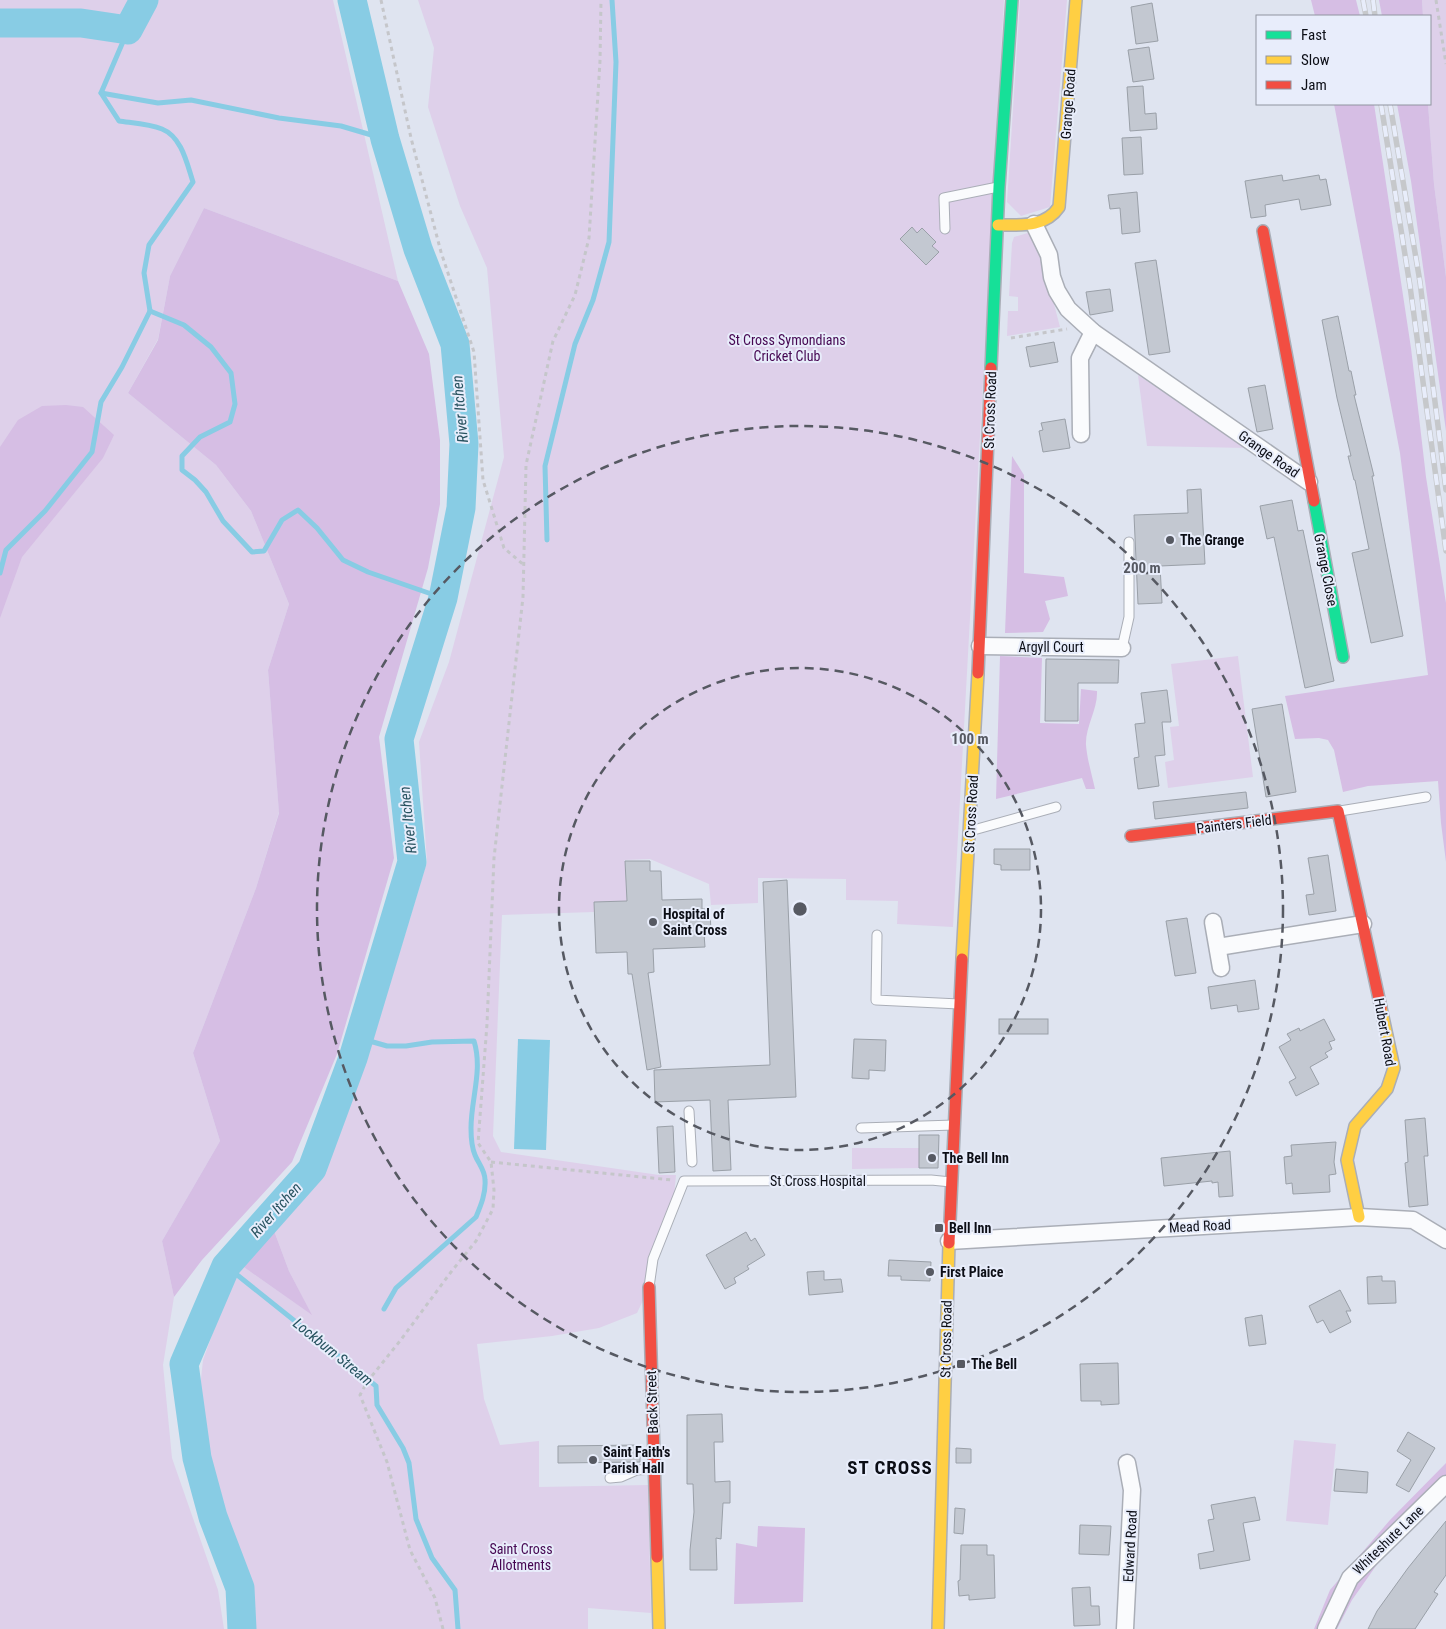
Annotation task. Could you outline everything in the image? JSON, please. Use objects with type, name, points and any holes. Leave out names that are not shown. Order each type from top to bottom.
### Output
[{"type":"street","name":"St Cross Road","points":[[938,1629],[949,1241],[959,1004],[980,646],[999,186],[1012,0]]},
{"type":"street","name":"Grange Road","points":[[1076,0],[1061,193],[1058,208],[1045,220],[1034,224],[1049,255],[1052,276],[1057,291],[1068,309],[1087,326],[1309,482]]},
{"type":"street","points":[[998,225],[1034,224]]},
{"type":"street","name":"Grange Road","points":[[1263,230],[1309,482]]},
{"type":"street","points":[[1081,434],[1080,358],[1087,326]]},
{"type":"street","name":"Grange Close","points":[[1309,482],[1343,658]]},
{"type":"street","name":"Argyll Court","points":[[980,646],[1122,648]]},
{"type":"street","name":"Painters Field","points":[[1131,836],[1338,811]]},
{"type":"street","name":"Hubert Road","points":[[1338,811],[1394,1068],[1387,1089],[1355,1126],[1347,1160],[1359,1217]]},
{"type":"street","points":[[1213,922],[1221,968]]},
{"type":"street","points":[[1218,947],[1363,924]]},
{"type":"street","name":"Mead Road","points":[[949,1241],[1359,1217],[1413,1220],[1446,1240]]},
{"type":"street","name":"Back Street","points":[[649,1287],[659,1629]]},
{"type":"street","name":"Edward Road","points":[[1125,1629],[1132,1490],[1127,1463]]},
{"type":"street","name":"Whiteshute Lane","points":[[1326,1629],[1350,1578],[1446,1484]]},
{"type":"lane","points":[[945,229],[944,198],[999,186]]},
{"type":"lane","points":[[1122,648],[1129,617],[1129,542]]},
{"type":"lane","points":[[1338,811],[1426,797]]},
{"type":"lane","points":[[970,831],[1056,806]]},
{"type":"lane","points":[[877,935],[876,1000],[959,1004]]},
{"type":"lane","points":[[689,1111],[692,1162]]},
{"type":"lane","points":[[861,1128],[954,1125]]},
{"type":"lane","name":"St Cross Hospital","points":[[690,1178],[930,1180],[952,1182]]},
{"type":"lane","name":"Back Street","points":[[649,1287],[653,1259],[690,1178]]},
{"type":"lane","points":[[610,1478],[621,1477],[636,1470],[654,1469]]},
{"type":"path","points":[[381,0],[411,138],[441,252],[474,352],[483,480],[504,548],[525,566]]},
{"type":"path","points":[[444,1629],[435,1598],[410,1550],[388,1462],[360,1395],[366,1382],[400,1341],[450,1272],[476,1241],[493,1209],[494,1190],[491,1162],[478,1143],[487,1024],[494,858],[523,598],[526,465],[553,341],[575,295],[589,238],[599,71],[601,0]]},
{"type":"path","points":[[1436,0],[1446,64]]},
{"type":"path","points":[[1002,339],[1087,326]]},
{"type":"path","points":[[491,1162],[690,1178]]},
{"type":"green space","points":[[0,0],[333,0],[398,281],[204,208],[170,276],[158,339],[128,393],[216,465],[251,511],[289,604],[268,670],[279,812],[256,888],[193,1053],[220,1141],[162,1241],[174,1297],[163,1365],[172,1458],[218,1590],[224,1629],[0,1629]]},
{"type":"green space","points":[[418,0],[1004,0],[953,927],[897,924],[898,901],[846,900],[846,879],[758,878],[758,903],[711,905],[709,884],[650,859],[624,860],[627,901],[594,903],[594,912],[502,915],[493,1136],[501,1152],[659,1175],[676,1175],[674,1196],[646,1294],[637,1313],[599,1328],[552,1336],[477,1344],[484,1399],[500,1445],[539,1441],[539,1487],[648,1485],[651,1613],[588,1608],[588,1629],[254,1629],[245,1567],[221,1505],[202,1423],[200,1388],[203,1360],[238,1263],[311,1314],[289,1271],[273,1228],[317,1182],[336,1144],[366,1063],[427,862],[419,742],[449,662],[504,457],[487,268],[460,206],[428,107],[434,48]]},
{"type":"green space","points":[[1020,0],[1067,0],[1050,207],[1021,216],[1007,202]]},
{"type":"green space","points":[[1422,0],[1446,0],[1446,277],[1434,184],[1428,105],[1431,105],[1431,15],[1423,15]]},
{"type":"green space","points":[[1031,232],[1037,239],[1060,327],[1007,336],[1008,311],[1018,311],[1018,297],[1009,296],[1012,243],[1014,237]]},
{"type":"green space","points":[[1138,375],[1247,448],[1147,446]]},
{"type":"green space","points":[[1238,656],[1253,777],[1168,788],[1165,762],[1174,760],[1170,727],[1179,726],[1171,664]]},
{"type":"green space","points":[[852,1148],[919,1148],[919,1168],[852,1169]]},
{"type":"green space","points":[[1294,1440],[1336,1444],[1328,1525],[1286,1521]]},
{"type":"shaded area","points":[[1311,0],[1356,0],[1360,15],[1315,15]]},
{"type":"shaded area","points":[[1379,0],[1422,0],[1423,15],[1382,15]]},
{"type":"shaded area","points":[[1334,105],[1374,105],[1411,348],[1426,477],[1446,603],[1446,862],[1438,781],[1368,786],[1343,792],[1334,750],[1328,740],[1319,738],[1295,739],[1285,696],[1428,675],[1400,453]]},
{"type":"shaded area","points":[[1397,105],[1428,105],[1434,184],[1446,277],[1446,431],[1411,181]]},
{"type":"shaded area","points":[[204,208],[398,281],[429,354],[440,440],[440,504],[428,568],[379,737],[394,858],[337,1054],[292,1162],[202,1260],[174,1297],[162,1241],[220,1141],[193,1053],[256,888],[279,813],[268,670],[289,604],[251,511],[216,465],[128,393],[158,340],[170,276]]},
{"type":"shaded area","points":[[66,405],[83,407],[114,435],[103,458],[22,557],[0,618],[0,447],[18,420],[42,406]]},
{"type":"shaded area","points":[[1012,456],[1024,475],[1024,573],[1064,577],[1068,596],[1045,601],[1050,619],[1043,632],[1005,633]]},
{"type":"shaded area","points":[[1000,656],[1042,658],[1040,723],[1079,724],[1081,689],[1097,691],[1096,704],[1086,738],[1088,761],[1095,789],[1086,789],[1082,778],[996,799]]},
{"type":"shaded area","points":[[273,1228],[289,1271],[312,1315],[238,1263]]},
{"type":"shaded area","points":[[1446,1463],[1446,1496],[1378,1563],[1352,1600],[1337,1629],[1314,1629],[1330,1590],[1390,1520]]},
{"type":"shaded area","points":[[758,1526],[805,1528],[803,1602],[734,1604],[736,1543],[757,1547]]},
{"type":"water","points":[[518,1039],[550,1040],[546,1150],[514,1149]]},
{"type":"building","points":[[1152,3],[1158,41],[1136,44],[1131,7]]},
{"type":"building","points":[[1149,47],[1154,79],[1133,82],[1128,50]]},
{"type":"building","points":[[1143,86],[1145,114],[1156,113],[1157,129],[1130,131],[1127,87]]},
{"type":"building","points":[[1141,137],[1143,174],[1124,175],[1122,138]]},
{"type":"building","points":[[1282,175],[1283,181],[1319,175],[1320,180],[1326,179],[1331,205],[1301,210],[1299,199],[1265,205],[1266,216],[1251,218],[1245,181]]},
{"type":"building","points":[[1137,192],[1140,232],[1122,234],[1120,208],[1110,209],[1108,195]]},
{"type":"building","points":[[912,227],[917,233],[922,228],[936,242],[932,246],[939,252],[926,265],[900,239]]},
{"type":"building","points":[[1156,260],[1170,352],[1149,355],[1135,263]]},
{"type":"building","points":[[1110,289],[1113,311],[1090,315],[1086,292]]},
{"type":"building","points":[[1338,316],[1356,395],[1354,395],[1374,476],[1372,476],[1403,636],[1371,643],[1352,553],[1369,549],[1355,480],[1348,456],[1351,456],[1337,398],[1322,320]]},
{"type":"building","points":[[1054,342],[1058,362],[1030,367],[1026,347]]},
{"type":"building","points":[[1265,385],[1273,429],[1257,432],[1248,388]]},
{"type":"building","points":[[1065,419],[1070,448],[1043,452],[1039,431],[1043,430],[1041,423]]},
{"type":"building","name":"The Grange","points":[[1201,489],[1205,564],[1160,566],[1162,603],[1138,604],[1134,515],[1188,513],[1187,490]]},
{"type":"building","points":[[1292,500],[1298,531],[1303,530],[1334,681],[1305,688],[1274,537],[1267,539],[1260,506]]},
{"type":"building","points":[[1046,659],[1119,660],[1118,683],[1078,683],[1078,721],[1045,721]]},
{"type":"building","points":[[1167,690],[1171,722],[1162,722],[1165,755],[1155,756],[1159,786],[1138,789],[1134,758],[1139,757],[1135,724],[1145,723],[1141,693]]},
{"type":"building","points":[[1282,704],[1296,792],[1266,797],[1252,709]]},
{"type":"building","points":[[1246,792],[1248,808],[1155,819],[1153,802]]},
{"type":"building","points":[[994,849],[1030,849],[1030,870],[1001,870],[1001,865],[994,864]]},
{"type":"building","points":[[1328,855],[1336,911],[1309,915],[1306,895],[1314,894],[1308,858]]},
{"type":"building","name":"Hospital of Saint Cross","points":[[625,861],[650,861],[650,871],[661,871],[662,900],[702,899],[702,909],[710,909],[711,933],[704,934],[705,947],[653,949],[654,972],[648,973],[661,1067],[647,1070],[632,974],[628,974],[627,952],[596,953],[594,902],[627,901]]},
{"type":"building","points":[[787,880],[796,1097],[728,1100],[731,1170],[713,1171],[710,1100],[655,1102],[654,1070],[770,1065],[763,882]]},
{"type":"building","points":[[1187,918],[1196,973],[1175,976],[1166,921]]},
{"type":"building","points":[[1255,980],[1259,1009],[1238,1012],[1237,1005],[1211,1009],[1208,987]]},
{"type":"building","points":[[999,1019],[1048,1019],[1048,1034],[999,1034]]},
{"type":"building","points":[[1324,1019],[1335,1040],[1329,1042],[1332,1049],[1325,1053],[1328,1057],[1310,1067],[1319,1084],[1296,1096],[1289,1082],[1296,1078],[1279,1047],[1291,1040],[1287,1034],[1299,1028],[1300,1031]]},
{"type":"building","points":[[854,1039],[886,1040],[885,1071],[869,1070],[869,1079],[852,1078]]},
{"type":"building","points":[[1425,1118],[1428,1156],[1424,1156],[1428,1205],[1409,1207],[1405,1163],[1408,1162],[1405,1120]]},
{"type":"building","points":[[673,1126],[675,1172],[659,1173],[657,1127]]},
{"type":"building","name":"The Bell Inn","points":[[919,1135],[939,1135],[938,1168],[919,1168]]},
{"type":"building","points":[[1336,1142],[1334,1162],[1336,1174],[1329,1175],[1330,1192],[1293,1194],[1292,1183],[1286,1184],[1284,1157],[1292,1156],[1291,1145]]},
{"type":"building","points":[[1230,1151],[1233,1196],[1219,1197],[1218,1182],[1212,1183],[1212,1181],[1164,1186],[1161,1158]]},
{"type":"building","points":[[746,1232],[751,1241],[755,1238],[765,1255],[747,1266],[749,1269],[734,1278],[736,1283],[725,1289],[706,1255]]},
{"type":"building","points":[[889,1260],[931,1262],[930,1281],[901,1280],[901,1276],[888,1276]]},
{"type":"building","points":[[824,1271],[824,1280],[841,1279],[843,1292],[809,1295],[807,1272]]},
{"type":"building","points":[[1382,1276],[1382,1281],[1395,1281],[1396,1303],[1368,1304],[1367,1277]]},
{"type":"building","points":[[1340,1290],[1351,1311],[1346,1311],[1351,1322],[1330,1333],[1323,1320],[1317,1323],[1309,1306]]},
{"type":"building","points":[[1262,1315],[1266,1344],[1249,1346],[1245,1318]]},
{"type":"building","points":[[1118,1363],[1119,1404],[1101,1405],[1101,1401],[1081,1401],[1080,1364]]},
{"type":"building","points":[[722,1414],[723,1442],[714,1442],[715,1482],[730,1481],[730,1503],[723,1503],[721,1539],[716,1538],[717,1570],[690,1570],[694,1512],[693,1484],[687,1484],[687,1415]]},
{"type":"building","points":[[1408,1432],[1435,1448],[1409,1492],[1396,1485],[1411,1460],[1397,1451]]},
{"type":"building","points":[[640,1445],[640,1462],[558,1463],[558,1446]]},
{"type":"building","points":[[956,1448],[971,1449],[971,1463],[956,1463]]},
{"type":"building","points":[[1336,1469],[1368,1472],[1367,1493],[1334,1491]]},
{"type":"building","points":[[1255,1497],[1260,1520],[1243,1523],[1250,1560],[1200,1569],[1198,1554],[1214,1551],[1208,1520],[1214,1519],[1211,1505]]},
{"type":"building","points":[[955,1508],[965,1509],[963,1534],[954,1533]]},
{"type":"building","points":[[1446,1521],[1446,1575],[1434,1592],[1438,1594],[1415,1629],[1368,1629],[1377,1611],[1408,1568]]},
{"type":"building","points":[[1080,1525],[1111,1526],[1109,1555],[1079,1554]]},
{"type":"building","points":[[961,1545],[987,1545],[987,1555],[994,1555],[995,1598],[969,1600],[969,1595],[959,1596],[958,1581],[960,1580]]},
{"type":"building","points":[[1090,1587],[1091,1606],[1099,1606],[1100,1625],[1074,1626],[1072,1588]]},
{"type":"waterway","points":[[0,23],[81,23],[128,30],[144,0]]},
{"type":"waterway","name":"River Itchen","points":[[242,1629],[240,1588],[213,1517],[197,1458],[184,1364],[226,1266],[312,1169],[353,1058],[412,862],[399,739],[443,598],[461,508],[464,444],[455,344],[418,249],[385,139],[352,0]]},
{"type":"waterway","points":[[547,540],[545,466],[575,344],[593,300],[609,242],[616,62],[612,0]]},
{"type":"waterway","points":[[0,573],[6,550],[45,511],[92,452],[101,402],[122,367],[150,311],[144,273],[149,245],[193,182],[183,152],[169,133],[157,127],[119,121],[101,93],[128,30]]},
{"type":"waterway","points":[[101,93],[158,103],[191,100],[279,118],[341,126],[385,139]]},
{"type":"waterway","points":[[150,311],[184,325],[211,347],[231,373],[235,404],[230,422],[200,437],[182,456],[182,470],[206,492],[223,521],[252,552],[264,551],[282,520],[298,510],[317,528],[343,560],[368,572],[443,598]]},
{"type":"waterway","points":[[359,1038],[387,1046],[474,1041],[476,1052],[477,1074],[471,1131],[474,1152],[485,1176],[485,1190],[476,1217],[396,1288],[384,1309]]},
{"type":"waterway","name":"Lockburn Stream","points":[[226,1266],[376,1386],[377,1405],[403,1448],[409,1463],[416,1519],[432,1558],[455,1590],[458,1629]]},
{"type":"railway","points":[[1363,0],[1366,15]]},
{"type":"railway","points":[[1373,0],[1375,15]]},
{"type":"railway","points":[[1381,105],[1410,286],[1446,551]]},
{"type":"railway","points":[[1390,105],[1420,282],[1446,490]]},
{"type":"traffic: fast","points":[[991,368],[999,187],[1012,0]]},
{"type":"traffic: fast","points":[[1314,501],[1343,657]]},
{"type":"traffic: slow","points":[[998,225],[1023,225],[1039,222],[1047,219],[1059,207],[1076,0]]},
{"type":"traffic: slow","points":[[962,959],[978,673]]},
{"type":"traffic: slow","points":[[1359,1217],[1347,1160],[1355,1126],[1387,1089],[1394,1068],[1381,1008]]},
{"type":"traffic: slow","points":[[938,1629],[949,1243]]},
{"type":"traffic: slow","points":[[657,1557],[659,1629]]},
{"type":"traffic: jam","points":[[1263,231],[1314,501]]},
{"type":"traffic: jam","points":[[978,673],[991,368]]},
{"type":"traffic: jam","points":[[1131,836],[1338,811],[1381,1008]]},
{"type":"traffic: jam","points":[[949,1243],[962,959]]},
{"type":"traffic: jam","points":[[649,1287],[657,1557]]},
{"type":"place","name":"The Grange","points":[[1170,540]]},
{"type":"place","name":"Hospital of Saint Cross","points":[[653,922]]},
{"type":"place","name":"The Bell Inn","points":[[932,1158]]},
{"type":"place","name":"Bell Inn","points":[[939,1228]]},
{"type":"place","name":"First Plaice","points":[[930,1272]]},
{"type":"place","name":"The Bell","points":[[961,1364]]},
{"type":"place","name":"Saint Faith's Parish Hall","points":[[593,1460]]},
{"type":"district","name":"ST CROSS","points":[[890,1467]]},
{"type":"park label","name":"St Cross Symondians Cricket Club","points":[[787,348]]},
{"type":"park label","name":"Saint Cross Allotments","points":[[521,1558]]}]
